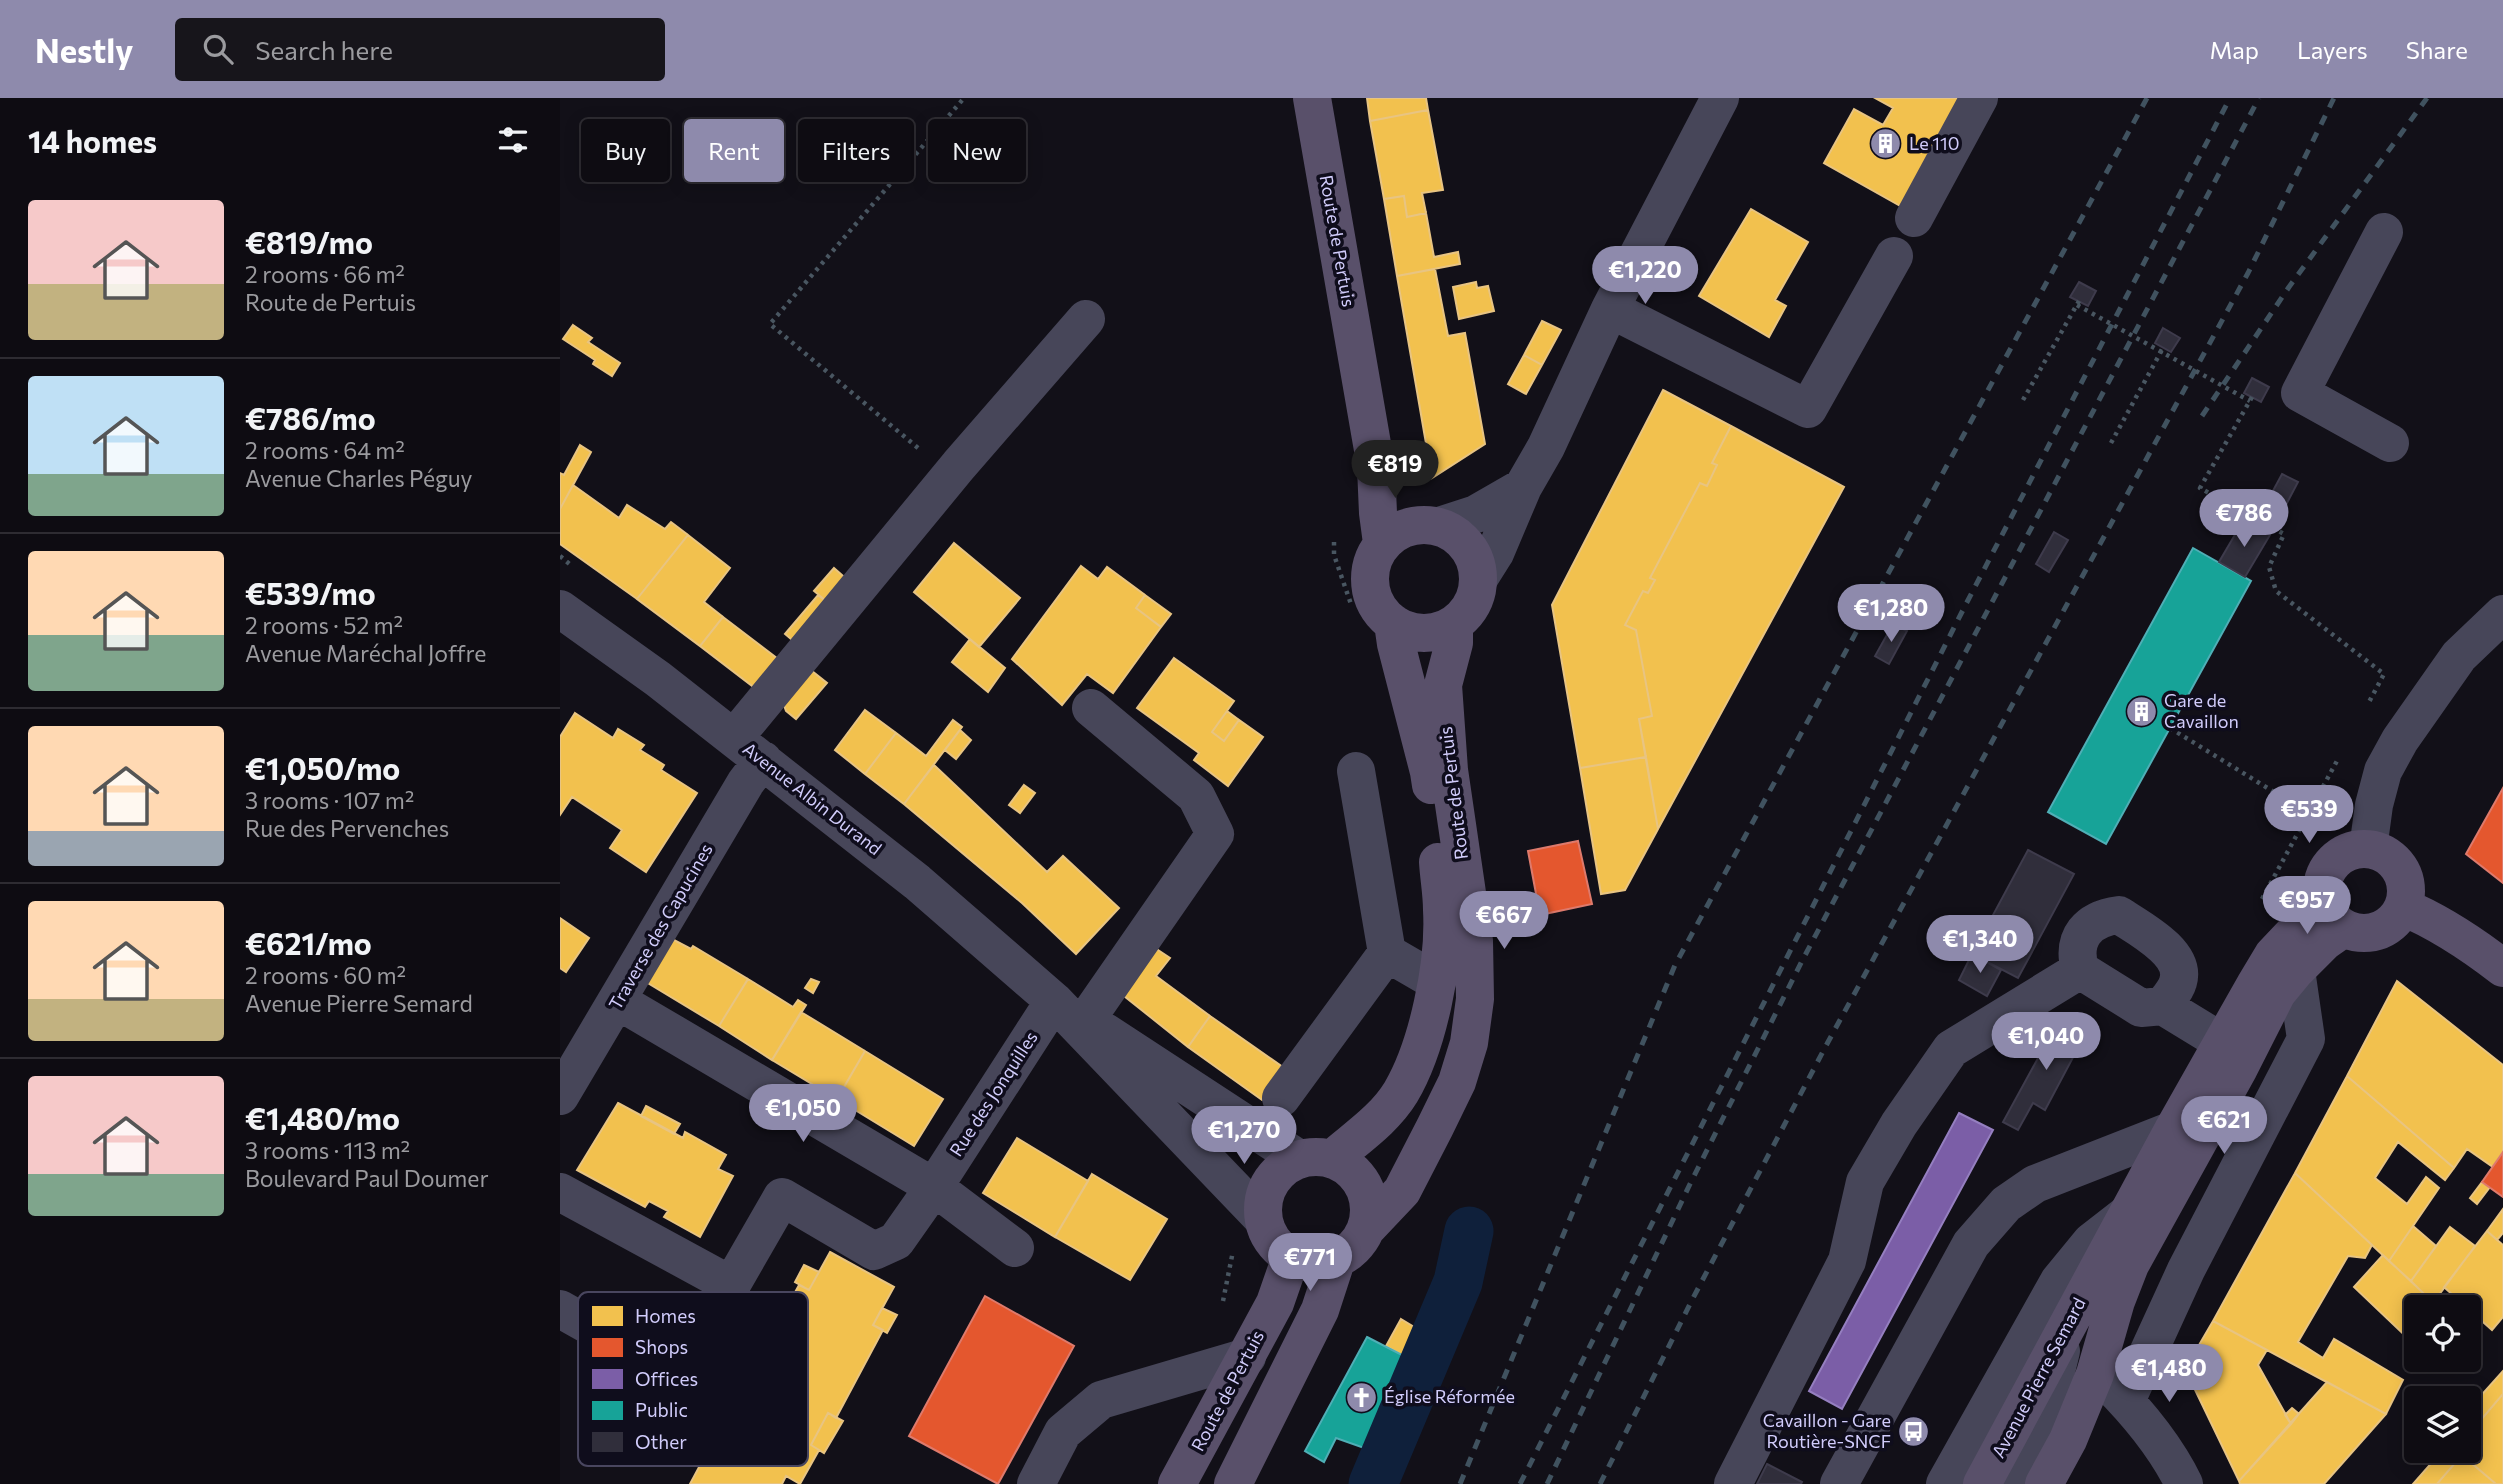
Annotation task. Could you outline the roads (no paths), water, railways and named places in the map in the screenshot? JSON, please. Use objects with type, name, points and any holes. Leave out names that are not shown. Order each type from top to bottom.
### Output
[{"type":"main road","name":"Route de Pertuis","points":[[1312,98],[1376,467],[1382,543]]},
{"type":"main road","name":"Route de Pertuis","points":[[1376,467],[1405,502],[1435,525]]},
{"type":"main road","points":[[1413,525],[1435,525],[1455,534],[1476,562],[1478,580],[1475,597],[1466,612],[1454,624],[1439,631],[1407,631],[1380,611],[1372,595],[1369,577],[1373,559],[1382,543],[1396,531],[1413,525]]},
{"type":"main road","name":"Route de Pertuis","points":[[1315,1159],[1371,1128],[1400,1093],[1424,1040],[1437,982],[1443,913],[1429,772],[1393,623]]},
{"type":"main road","name":"Route de Pertuis","points":[[1367,1228],[1402,1191],[1436,1128],[1457,1082],[1469,1043],[1474,1010],[1474,941],[1449,770],[1443,685],[1454,643],[1454,624]]},
{"type":"main road","points":[[2368,849],[2382,853],[2395,862],[2403,876],[2406,891],[2403,906],[2395,919],[2384,927],[2357,933],[2333,915],[2321,886],[2326,870],[2337,858],[2351,850],[2368,849]]},
{"type":"main road","points":[[2403,906],[2458,935],[2503,968]]},
{"type":"main road","name":"Avenue Pierre Semard","points":[[2044,1484],[2068,1440],[2095,1374],[2116,1301],[2130,1265],[2233,1080],[2277,993],[2324,942],[2333,915]]},
{"type":"main road","name":"Avenue Pierre Semard","points":[[1982,1484],[2221,1042],[2273,955],[2333,915]]},
{"type":"main road","points":[[1315,1159],[1348,1166],[1363,1184],[1368,1203],[1367,1228],[1362,1240],[1353,1250],[1336,1261],[1318,1264],[1291,1257],[1270,1238],[1263,1219],[1263,1200],[1270,1182],[1283,1167],[1315,1159]]},
{"type":"main road","name":"Route de Pertuis","points":[[1177,1484],[1275,1303],[1291,1257]]},
{"type":"main road","points":[[1233,1484],[1320,1310],[1336,1261]]},
{"type":"street","points":[[1478,580],[1495,553],[1523,488],[1546,447],[1610,309],[1720,98]]},
{"type":"street","points":[[1914,218],[1979,98]]},
{"type":"street","points":[[2384,232],[2300,393],[2390,443]]},
{"type":"street","points":[[1610,309],[1808,409],[1894,256]]},
{"type":"street","name":"Traverse des Capucines","points":[[560,1096],[746,782],[749,749],[960,466],[1087,319]]},
{"type":"street","points":[[1435,525],[1476,514],[1523,488]]},
{"type":"street","points":[[2368,849],[2374,805],[2383,771],[2400,740],[2459,656],[2503,614]]},
{"type":"street","name":"Avenue Albin Durand","points":[[563,617],[658,679],[917,882],[1054,1001],[1263,1219]]},
{"type":"street","points":[[1086,1020],[1215,834],[1196,796],[1091,708]]},
{"type":"street","points":[[1281,1098],[1387,953],[1356,771]]},
{"type":"street","points":[[2163,1006],[2178,983],[2179,965],[2172,953],[2119,915],[2103,917],[2090,924],[2079,942],[2076,954],[2080,970],[2141,1008],[2163,1006],[2221,1042]]},
{"type":"street","points":[[1387,953],[1437,982]]},
{"type":"street","points":[[1732,1484],[1847,1261],[1865,1182],[1899,1124],[1951,1049],[2080,970]]},
{"type":"street","points":[[2126,1401],[2186,1270],[2306,1040],[2296,970]]},
{"type":"street","points":[[618,1001],[934,1187],[1015,1248]]},
{"type":"street","name":"Avenue Albin Durand","points":[[1054,1001],[1315,1159]]},
{"type":"street","name":"Rue des Jonquilles","points":[[731,1285],[782,1197],[874,1251],[896,1241],[1054,1001]]},
{"type":"street","points":[[1839,1484],[1971,1244],[2006,1204],[2035,1185],[2173,1130]]},
{"type":"street","points":[[560,1192],[731,1285],[727,1292]]},
{"type":"street","points":[[1945,1484],[2059,1281],[2091,1242],[2127,1214]]},
{"type":"street","points":[[560,1309],[578,1319]]},
{"type":"street","points":[[2008,1484],[2046,1412],[2067,1325]]},
{"type":"street","points":[[1036,1484],[1063,1432],[1101,1400],[1247,1357]]},
{"type":"street","points":[[2095,1374],[2144,1420],[2184,1484]]},
{"type":"waterway","points":[[1373,1484],[1458,1282],[1469,1231]]},
{"type":"railway","points":[[1460,1484],[1675,965],[2147,98]]},
{"type":"railway","points":[[1520,1484],[1966,604],[2230,98]]},
{"type":"railway","points":[[1547,1484],[1690,1184],[1802,961],[2259,98]]},
{"type":"railway","points":[[1600,1484],[1692,1300],[1828,1042],[2248,273],[2334,98]]},
{"type":"railway","points":[[2202,416],[2289,287],[2427,98]]},
{"type":"place","name":"Le 110","points":[[1886,144]]},
{"type":"place","name":"Gare de Cavaillon","points":[[2141,711]]},
{"type":"place","name":"Église Réformée","points":[[1361,1397]]},
{"type":"place","name":"Cavaillon - Gare Routière-SNCF","points":[[1914,1431]]}]
